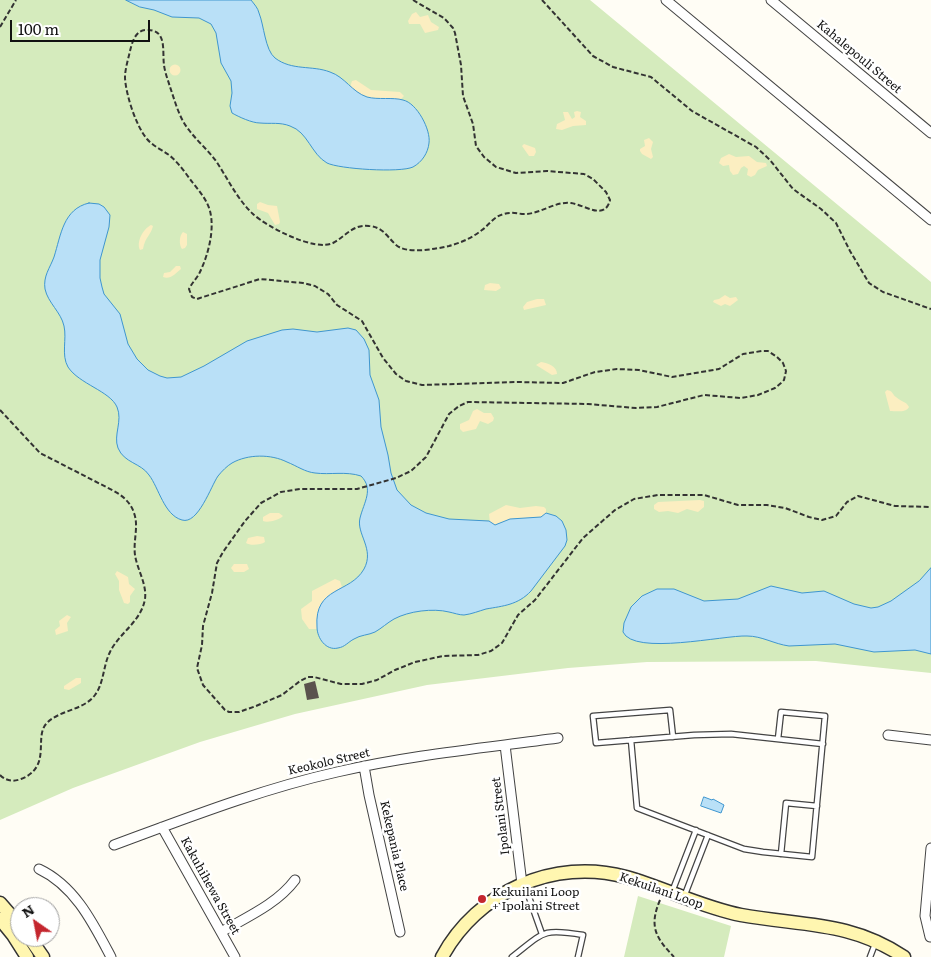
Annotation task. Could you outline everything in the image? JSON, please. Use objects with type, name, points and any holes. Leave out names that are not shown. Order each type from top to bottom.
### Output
[{"type":"street","points":[[666,0],[931,220]]},
{"type":"street","name":"Kahalepouli Street","points":[[771,0],[931,133]]},
{"type":"street","points":[[888,735],[931,740]]},
{"type":"street","name":"Keokolo Street","points":[[114,845],[284,786],[364,766],[558,738]]},
{"type":"street","name":"Ipolani Street","points":[[505,745],[523,884]]},
{"type":"street","name":"Kekepania Place","points":[[364,766],[400,932]]},
{"type":"street","name":"Kakuhihewa Street","points":[[162,827],[235,957]]},
{"type":"street","points":[[930,937],[925,916],[931,848]]},
{"type":"street","points":[[39,869],[62,884],[78,903],[95,927],[111,957]]},
{"type":"street","name":"Kekuilani Loop","points":[[442,957],[453,938],[472,917],[493,899],[523,884],[558,874],[592,872],[626,877],[741,915],[847,930],[904,957]]},
{"type":"street","points":[[222,932],[275,900],[295,880]]},
{"type":"street","points":[[0,903],[7,922],[27,957]]},
{"type":"lane","points":[[673,736],[670,710],[593,716],[596,743],[673,736],[731,734],[823,744]]},
{"type":"lane","points":[[630,740],[636,808],[744,849],[812,857],[825,716],[781,712],[778,739]]},
{"type":"lane","points":[[781,854],[786,803],[817,806]]},
{"type":"lane","points":[[673,894],[696,830]]},
{"type":"lane","points":[[673,894],[708,835]]},
{"type":"lane","points":[[523,884],[542,934]]},
{"type":"lane","points":[[512,957],[542,934],[558,931],[583,935],[578,957]]},
{"type":"lane","points":[[870,957],[883,946]]},
{"type":"path","points":[[0,27],[16,0]]},
{"type":"path","points":[[413,0],[444,18],[453,28],[461,65],[463,96],[473,124],[476,146],[480,153],[496,166],[516,173],[547,171],[579,172],[588,175],[606,192],[610,200],[608,207],[600,211],[594,211],[568,203],[532,213],[505,213],[469,238],[450,245],[415,250],[399,247],[380,229],[366,225],[352,228],[327,245],[282,234],[261,221],[245,205],[213,157],[189,130],[181,116],[165,72],[162,41],[156,33],[144,30],[138,33],[134,40],[125,73],[126,85],[134,115],[147,139],[174,160],[199,191],[208,205],[212,219],[206,257],[189,289],[192,297],[197,299],[260,279],[315,286],[362,321],[383,358],[396,374],[406,381],[422,385],[523,382],[564,383],[595,372],[617,370],[639,370],[672,377],[719,369],[743,354],[762,351],[773,354],[780,360],[785,367],[786,375],[784,380],[775,388],[758,395],[741,398],[704,395],[657,407],[636,408],[588,404],[468,402],[449,414],[421,463],[411,471],[364,488],[350,490],[289,490],[274,495],[255,508],[223,552],[215,568],[212,593],[203,626],[203,641],[197,668],[203,685],[226,710],[234,712],[282,696],[308,677],[341,684],[362,684],[377,680],[415,662],[443,656],[478,655],[491,651],[502,643],[518,615],[535,600],[582,538],[615,510],[634,499],[658,495],[714,497],[738,505],[767,505],[785,508],[809,518],[822,520],[836,516],[847,502],[858,496],[888,505],[931,507]]},
{"type":"path","points":[[542,0],[593,56],[613,67],[642,73],[651,77],[692,111],[756,147],[770,160],[793,190],[821,209],[836,223],[869,282],[883,292],[931,309]]},
{"type":"path","points":[[0,410],[40,453],[114,490],[122,495],[130,504],[135,515],[135,555],[143,581],[145,598],[139,615],[114,644],[100,686],[95,695],[90,701],[57,716],[44,726],[41,757],[31,774],[17,781],[9,781],[0,775]]},
{"type":"path","points":[[673,894],[654,914],[655,931],[674,957]]},
{"type":"green space","points":[[0,0],[590,0],[931,282],[931,673],[816,661],[647,662],[568,668],[427,685],[295,714],[200,742],[73,788],[0,820]]},
{"type":"green space","points":[[638,896],[731,926],[724,957],[624,957]]},
{"type":"sand","points":[[416,12],[420,17],[428,15],[431,22],[439,27],[438,30],[425,33],[420,24],[409,24],[408,21],[412,14]]},
{"type":"sand","points":[[175,64],[181,70],[175,76],[169,70]]},
{"type":"sand","points":[[356,80],[371,90],[400,92],[404,96],[399,101],[370,98],[359,94],[350,87],[352,81]]},
{"type":"sand","points":[[563,112],[568,112],[572,119],[575,117],[574,112],[581,112],[580,117],[586,121],[586,125],[573,126],[562,130],[556,129],[557,124],[565,120]]},
{"type":"sand","points":[[649,138],[653,142],[651,149],[653,157],[651,159],[640,151],[645,146],[644,140]]},
{"type":"sand","points":[[524,144],[535,148],[534,156],[529,156],[522,146]]},
{"type":"sand","points":[[729,154],[736,157],[749,156],[757,162],[766,163],[767,166],[758,170],[751,177],[747,175],[748,169],[744,166],[738,174],[733,175],[729,165],[723,166],[719,163],[721,158]]},
{"type":"sand","points":[[260,202],[277,206],[279,224],[275,225],[268,213],[257,209],[257,204]]},
{"type":"sand","points":[[151,225],[153,226],[152,229],[143,249],[140,250],[141,236],[145,229]]},
{"type":"sand","points":[[183,232],[187,234],[187,245],[182,249],[180,240]]},
{"type":"sand","points":[[176,266],[180,266],[181,269],[175,275],[163,277],[164,273],[170,272]]},
{"type":"sand","points":[[490,283],[499,284],[501,288],[496,291],[484,290],[485,285]]},
{"type":"sand","points":[[725,295],[730,298],[736,297],[738,300],[730,306],[725,304],[721,306],[713,302]]},
{"type":"sand","points":[[544,299],[546,305],[524,310],[523,307],[527,302]]},
{"type":"sand","points":[[541,362],[554,367],[557,374],[552,375],[536,365]]},
{"type":"sand","points":[[887,390],[906,404],[909,407],[908,409],[890,411],[885,392]]},
{"type":"sand","points":[[477,409],[484,413],[491,413],[494,418],[493,421],[488,424],[480,421],[476,429],[463,432],[460,429],[460,424],[469,420],[473,411]]},
{"type":"sand","points":[[704,501],[704,507],[698,512],[687,509],[678,513],[659,512],[654,509],[654,505],[658,502]]},
{"type":"sand","points":[[506,505],[520,508],[544,507],[546,513],[541,517],[510,519],[495,525],[490,523],[489,514]]},
{"type":"sand","points":[[270,513],[279,513],[283,516],[273,521],[263,521],[263,517]]},
{"type":"sand","points":[[264,537],[265,542],[256,545],[246,543],[248,538]]},
{"type":"sand","points":[[234,564],[247,564],[249,569],[244,572],[234,572],[231,568]]},
{"type":"sand","points":[[117,571],[128,577],[129,584],[135,589],[130,596],[128,604],[124,603],[119,590],[119,581],[115,574]]},
{"type":"sand","points":[[335,579],[340,581],[342,587],[324,605],[317,629],[309,629],[302,619],[301,609],[312,601],[312,591]]},
{"type":"sand","points":[[67,615],[71,617],[67,623],[68,631],[56,635],[55,630],[60,626],[59,621]]},
{"type":"sand","points":[[76,678],[81,678],[81,683],[69,690],[64,689],[64,686]]},
{"type":"water","points":[[126,0],[251,0],[261,18],[269,49],[275,58],[288,65],[323,70],[335,74],[357,92],[367,97],[399,99],[408,102],[418,111],[428,131],[429,143],[426,154],[413,167],[396,170],[370,170],[327,163],[296,129],[283,124],[253,122],[232,113],[230,106],[231,81],[221,63],[216,33],[211,24],[199,18],[172,17],[140,7]]},
{"type":"water","points":[[89,203],[99,204],[110,215],[109,227],[100,260],[100,278],[104,294],[120,314],[128,344],[137,359],[148,370],[167,378],[181,377],[247,341],[282,330],[293,329],[317,332],[348,328],[356,330],[364,339],[369,350],[370,375],[379,400],[381,427],[391,473],[397,490],[411,505],[426,513],[449,519],[489,521],[495,525],[510,519],[541,517],[546,513],[556,516],[562,521],[566,530],[567,540],[565,546],[531,591],[526,596],[510,604],[467,615],[436,610],[407,614],[394,619],[375,632],[356,638],[343,647],[330,648],[323,643],[317,631],[318,614],[321,604],[327,597],[358,577],[367,562],[367,548],[359,524],[367,496],[367,486],[361,476],[311,472],[281,459],[267,456],[245,458],[226,467],[215,481],[199,511],[193,517],[188,520],[182,520],[171,513],[146,471],[124,457],[118,448],[119,412],[113,401],[79,378],[68,367],[64,352],[64,326],[45,289],[46,276],[64,224],[74,211],[80,206]]},
{"type":"water","points":[[931,568],[931,654],[915,650],[874,652],[835,644],[789,646],[758,637],[747,636],[680,643],[644,643],[631,639],[623,632],[624,623],[631,607],[642,596],[657,589],[674,589],[704,601],[738,599],[771,586],[802,593],[824,591],[854,604],[871,608],[891,601],[919,581]]},
{"type":"water","points":[[704,797],[724,805],[721,813],[701,806]]},
{"type":"building","points":[[315,681],[319,698],[307,700],[304,684]]},
{"type":"place","name":"Kekuilani Loop + Ipolani Street","points":[[482,899]]}]
